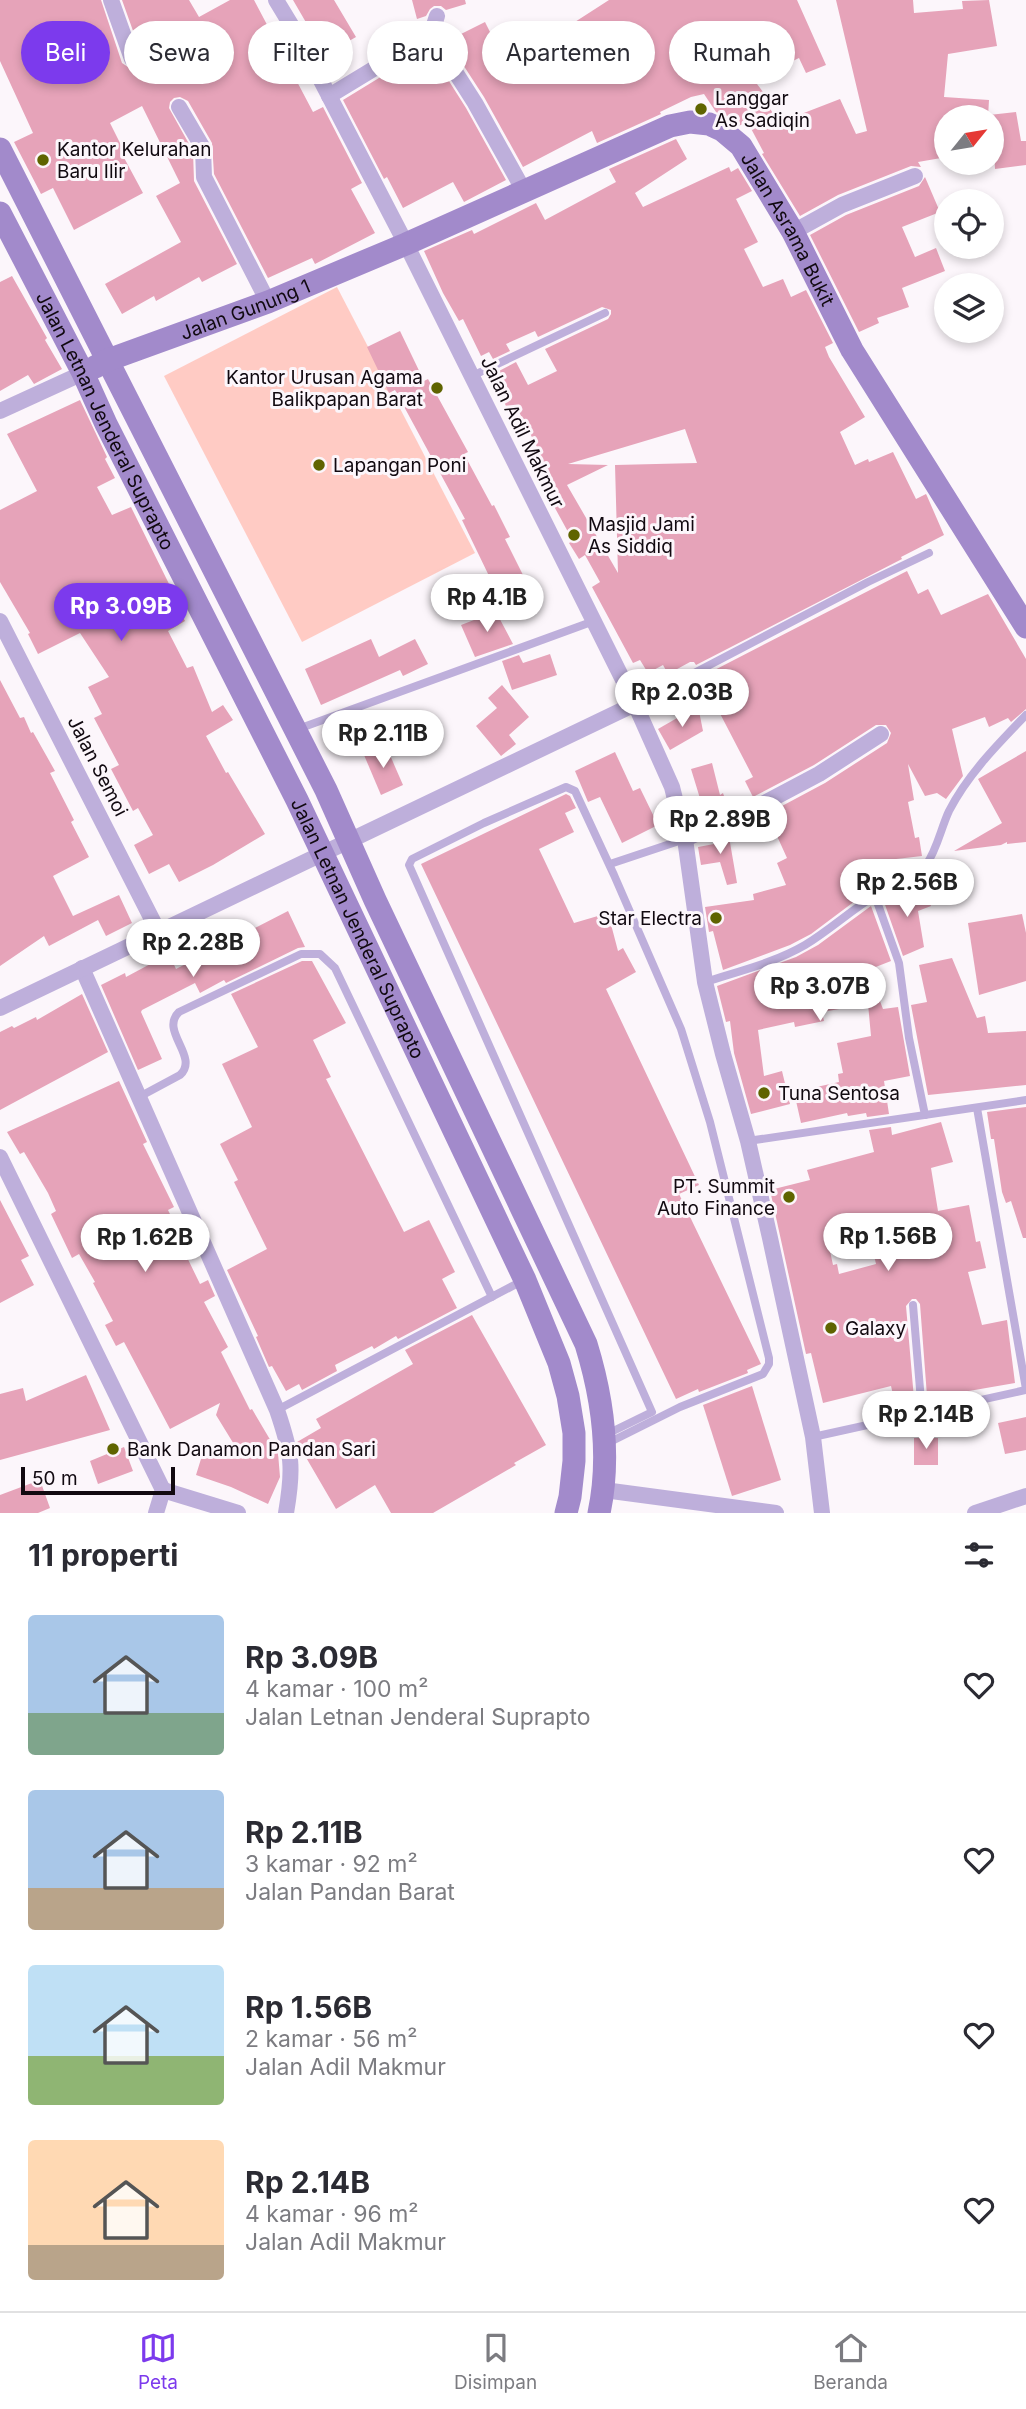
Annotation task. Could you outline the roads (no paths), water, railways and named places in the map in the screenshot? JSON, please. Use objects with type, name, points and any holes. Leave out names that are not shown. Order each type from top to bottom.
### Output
[{"type":"main road","name":"Jalan Asrama Bukit","points":[[407,244],[670,127],[690,122],[709,124],[722,130],[741,146],[793,232],[852,350],[1026,627]]},
{"type":"main road","name":"Jalan Letnan Jenderal Suprapto","points":[[0,149],[326,790],[375,900],[586,1344],[594,1370],[605,1439],[604,1490],[599,1513]]},
{"type":"main road","name":"Jalan Letnan Jenderal Suprapto","points":[[0,213],[297,800],[525,1280],[559,1363],[568,1396],[574,1461],[566,1513]]},
{"type":"main road","name":"Jalan Gunung 1","points":[[83,373],[108,360],[268,302],[407,244]]},
{"type":"street","points":[[111,0],[124,37]]},
{"type":"street","name":"Jalan Adil Makmur","points":[[276,0],[299,38],[407,244],[635,704],[672,787],[685,839],[705,982],[748,1141],[813,1437],[822,1513]]},
{"type":"street","points":[[435,21],[437,16]]},
{"type":"street","points":[[329,96],[367,73]]},
{"type":"street","points":[[463,84],[524,191]]},
{"type":"street","points":[[179,107],[202,148],[204,177],[268,302]]},
{"type":"street","points":[[793,232],[842,205],[915,176]]},
{"type":"street","points":[[0,411],[83,373]]},
{"type":"street","name":"Jalan Semoi","points":[[0,621],[159,931]]},
{"type":"street","points":[[0,1008],[635,704]]},
{"type":"street","points":[[685,839],[755,808],[819,774],[881,734]]},
{"type":"street","points":[[82,968],[277,1410],[292,1462],[286,1513]]},
{"type":"street","points":[[0,1157],[163,1490],[156,1513]]},
{"type":"street","points":[[163,1490],[238,1513]]},
{"type":"street","points":[[604,1490],[776,1513]]},
{"type":"street","points":[[975,1513],[1026,1496]]},
{"type":"lane","points":[[472,376],[605,313]]},
{"type":"lane","points":[[635,704],[929,553]]},
{"type":"lane","points":[[295,730],[594,621]]},
{"type":"lane","points":[[705,982],[790,953],[925,865],[950,809],[989,755],[1026,715]]},
{"type":"lane","points":[[605,1439],[653,1416],[763,1374],[769,1364],[769,1358],[738,1227],[681,1029],[610,864],[575,791],[566,787],[472,829],[412,859],[409,865],[653,1416]]},
{"type":"lane","points":[[610,864],[685,839]]},
{"type":"lane","points":[[874,896],[899,963],[909,1038],[925,1115]]},
{"type":"lane","points":[[139,1097],[186,1070],[186,1062],[173,1027],[173,1020],[179,1012],[301,954],[320,954],[335,968],[492,1297]]},
{"type":"lane","points":[[748,1141],[1026,1100]]},
{"type":"lane","points":[[813,1437],[1026,1390],[977,1108]]},
{"type":"lane","points":[[277,1410],[525,1280]]},
{"type":"lane","points":[[913,1305],[922,1413]]},
{"type":"place","name":"Langgar As Sadiqin","points":[[701,109]]},
{"type":"place","name":"Kantor Kelurahan Baru Ilir","points":[[43,160]]},
{"type":"place","name":"Kantor Urusan Agama Balikpapan Barat","points":[[437,388]]},
{"type":"place","name":"Lapangan Poni","points":[[319,465]]},
{"type":"place","name":"Masjid Jami As Siddiq","points":[[574,535]]},
{"type":"place","name":"Star Electra","points":[[716,918]]},
{"type":"place","name":"Tuna Sentosa","points":[[764,1093]]},
{"type":"place","name":"PT. Summit Auto Finance","points":[[789,1197]]},
{"type":"place","name":"Galaxy","points":[[831,1328]]},
{"type":"place","name":"Bank Danamon Pandan Sari","points":[[113,1449]]}]
